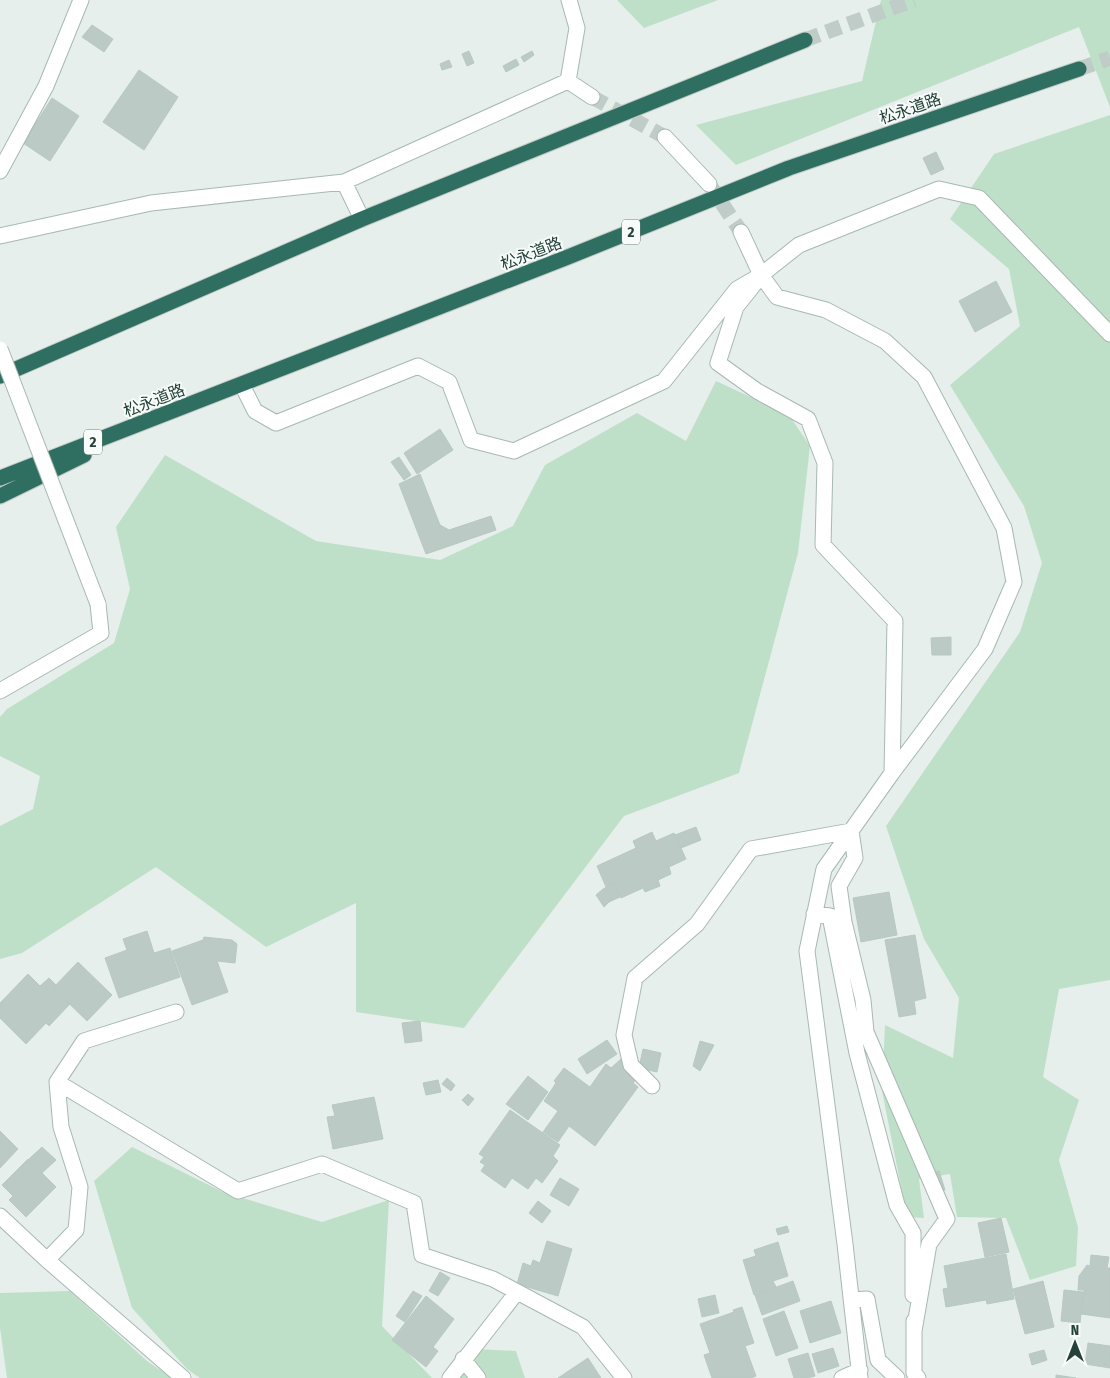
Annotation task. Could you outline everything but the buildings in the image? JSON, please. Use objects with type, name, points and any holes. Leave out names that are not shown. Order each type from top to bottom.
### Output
[{"type":"highway","points":[[0,376],[362,219],[806,40]]},
{"type":"highway","name":"松永道路","points":[[0,478],[568,257],[789,168],[1079,69]]},
{"type":"highway","points":[[0,496],[187,406]]},
{"type":"street","points":[[0,171],[46,86],[81,0]]},
{"type":"street","points":[[568,0],[578,28],[568,81]]},
{"type":"street","points":[[568,81],[592,97]]},
{"type":"street","points":[[0,236],[151,203],[344,182],[568,81]]},
{"type":"street","points":[[665,137],[709,184]]},
{"type":"street","points":[[344,182],[362,219]]},
{"type":"street","points":[[242,385],[254,411],[276,423],[418,366],[449,382],[471,440],[514,451],[664,381],[737,289],[761,275],[799,245],[939,189],[979,198],[1110,334]]},
{"type":"street","points":[[742,232],[761,275],[777,297],[826,310],[886,341],[924,377],[1004,528],[1014,582],[985,649],[892,773],[824,869],[814,914],[807,951],[860,1374],[842,1378]]},
{"type":"street","points":[[761,275],[736,307],[718,363],[758,391],[808,419],[825,463],[823,545],[896,621],[892,773]]},
{"type":"street","points":[[0,349],[98,604],[101,633],[0,691]]},
{"type":"street","points":[[652,1086],[631,1065],[624,1034],[635,978],[697,924],[751,850],[851,830]]},
{"type":"street","points":[[851,830],[855,858],[839,886],[844,922],[863,1000],[866,1032],[947,1219],[929,1244],[914,1331]]},
{"type":"street","points":[[814,914],[830,916],[857,1053],[896,1205],[912,1233],[914,1373],[918,1378]]},
{"type":"street","points":[[47,1260],[76,1230],[80,1186],[61,1127],[58,1082],[84,1041],[176,1012]]},
{"type":"street","points":[[58,1082],[238,1191],[322,1164],[414,1203],[422,1255],[493,1279],[583,1326],[624,1378]]},
{"type":"street","points":[[0,1216],[47,1260],[183,1378]]},
{"type":"street","points":[[450,1378],[517,1292]]},
{"type":"street","points":[[852,1300],[867,1300],[878,1360],[897,1378]]},
{"type":"street","points":[[463,1359],[478,1378]]},
{"type":"green space","points":[[617,0],[718,0],[644,28]]},
{"type":"green space","points":[[881,0],[1110,0],[1110,107],[1079,27],[736,165],[696,125],[862,81]]},
{"type":"green space","points":[[1110,115],[1110,980],[1059,989],[1043,1077],[1079,1100],[1059,1160],[1078,1227],[1076,1266],[1030,1280],[1006,1218],[957,1217],[950,1174],[919,1179],[924,1218],[907,1217],[882,1091],[885,1025],[953,1058],[959,998],[924,939],[886,826],[1020,632],[1042,563],[1024,506],[950,385],[1020,326],[1009,269],[950,219],[994,154]]},
{"type":"green space","points":[[716,381],[789,415],[810,446],[798,553],[739,773],[624,816],[464,1028],[356,1012],[356,903],[266,947],[156,867],[22,953],[0,959],[0,826],[33,809],[40,776],[0,756],[0,717],[7,709],[114,643],[130,589],[116,527],[165,455],[316,541],[440,560],[513,526],[545,465],[637,413],[686,441]]},
{"type":"green space","points":[[132,1147],[223,1192],[322,1222],[389,1200],[382,1326],[432,1378],[200,1378],[187,1369],[132,1308],[94,1181]]},
{"type":"green space","points":[[70,1291],[147,1361],[172,1378],[7,1378],[0,1328],[0,1293]]},
{"type":"green space","points":[[476,1349],[516,1351],[525,1378],[457,1378]]},
{"type":"tunnel","points":[[805,40],[914,0]]},
{"type":"tunnel","points":[[1079,69],[1110,58]]},
{"type":"tunnel","points":[[592,97],[665,137]]},
{"type":"tunnel","points":[[709,184],[741,232]]}]
